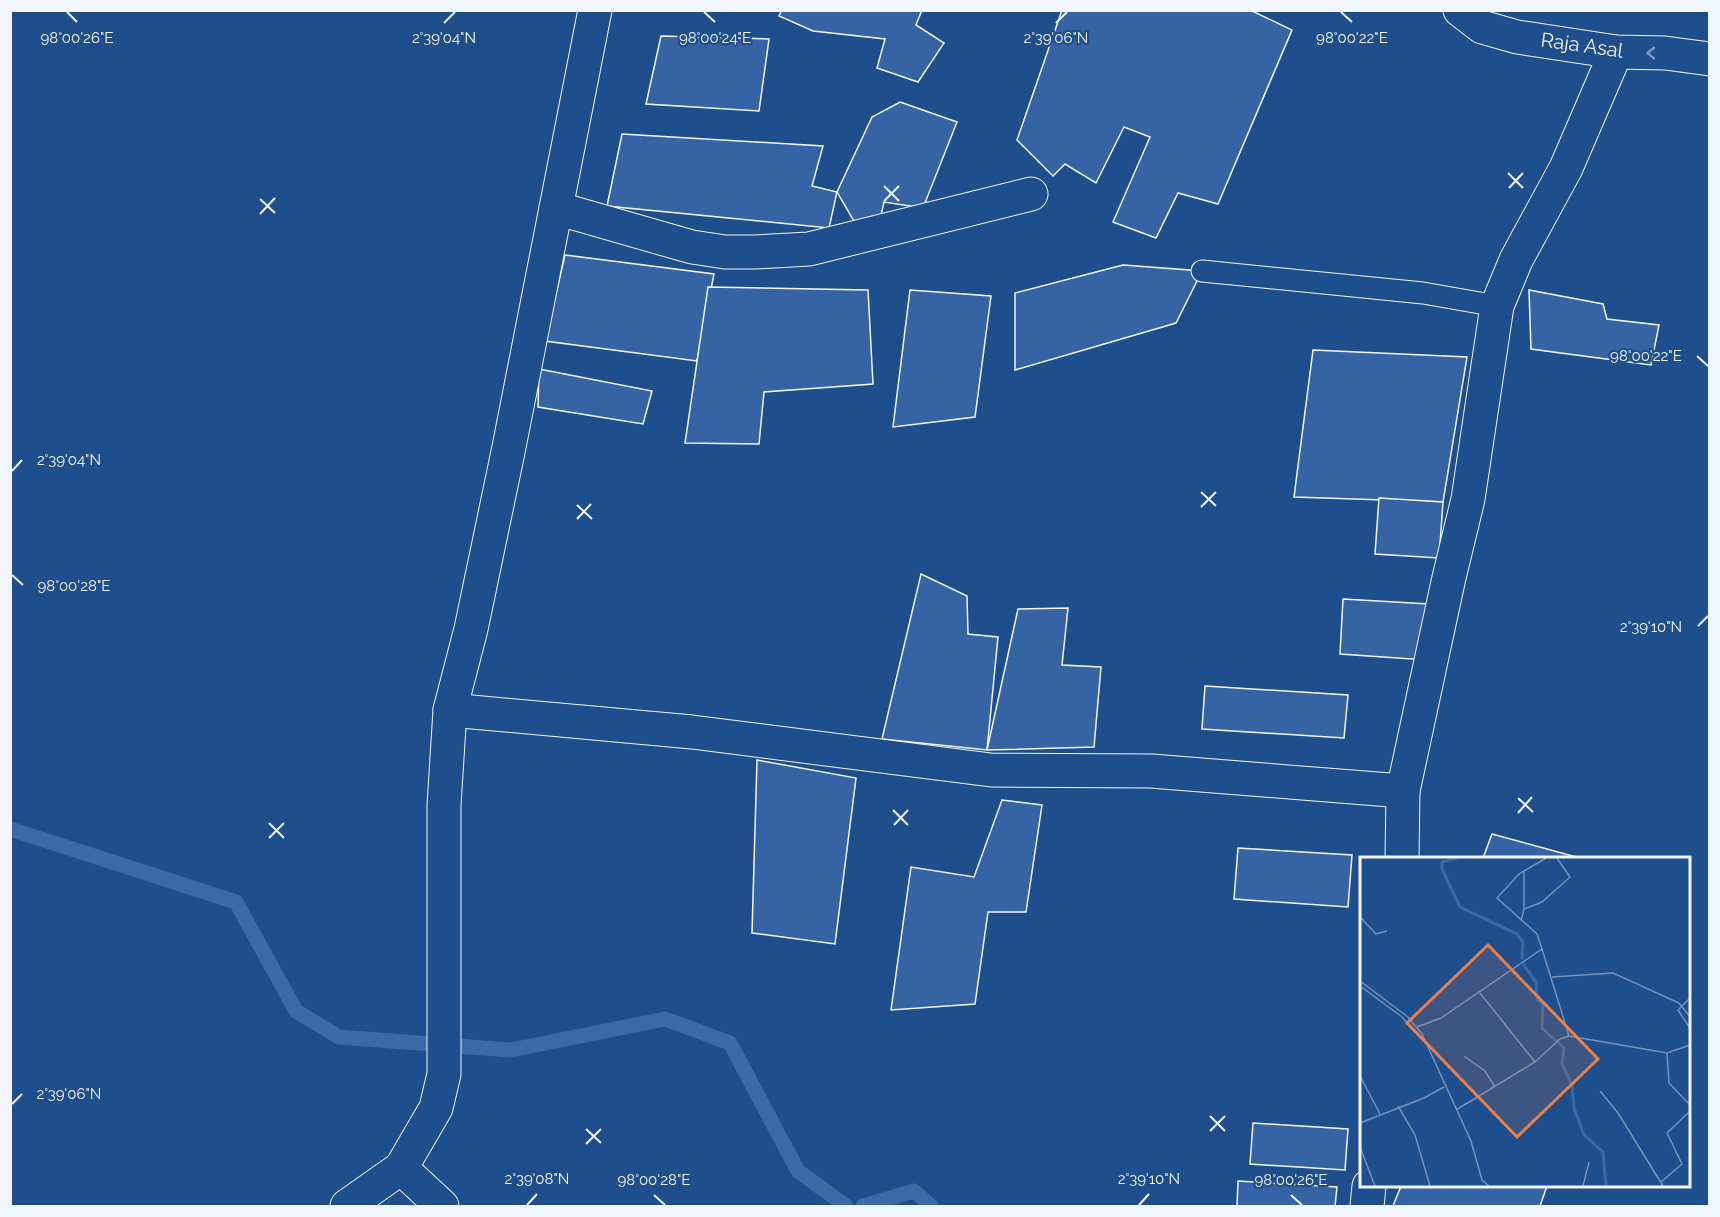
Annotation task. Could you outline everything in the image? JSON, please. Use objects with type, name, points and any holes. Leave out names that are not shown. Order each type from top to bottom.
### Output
[{"type":"street","points":[[347,1206],[401,1168],[436,1108],[444,1074],[444,805],[450,710],[471,629],[595,10]]},
{"type":"street","name":"Raja Asal","points":[[1460,10],[1482,27],[1517,37],[1616,52],[1665,53],[1710,59]]},
{"type":"street","points":[[1402,857],[1403,791],[1468,499],[1497,306],[1516,260],[1566,168],[1616,52]]},
{"type":"street","points":[[556,208],[692,247],[725,252],[755,252],[809,249],[1031,194]]},
{"type":"street","points":[[450,710],[692,732],[991,770],[1151,771],[1403,791]]},
{"type":"street","points":[[401,1168],[442,1206]]},
{"type":"street","points":[[1367,1206],[1369,1187]]},
{"type":"lane","points":[[1202,271],[1423,293],[1497,306]]},
{"type":"building","points":[[782,10],[922,10],[916,25],[944,43],[918,82],[877,68],[885,39],[813,31],[779,16]]},
{"type":"building","points":[[1062,10],[1250,10],[1292,30],[1218,204],[1178,193],[1156,238],[1113,222],[1150,137],[1124,127],[1096,183],[1065,164],[1053,176],[1017,140]]},
{"type":"building","points":[[661,36],[769,39],[759,111],[646,104]]},
{"type":"building","points":[[900,102],[957,122],[923,208],[884,202],[877,233],[855,223],[837,192],[872,117]]},
{"type":"building","points":[[622,134],[823,146],[812,186],[837,192],[829,228],[607,206]]},
{"type":"building","points":[[565,255],[714,274],[697,361],[545,341]]},
{"type":"building","points":[[1123,265],[1202,271],[1176,323],[1015,370],[1015,293]]},
{"type":"building","points":[[708,287],[868,290],[873,384],[764,392],[759,444],[685,443]]},
{"type":"building","points":[[910,290],[991,296],[975,417],[893,427]]},
{"type":"building","points":[[1529,290],[1603,304],[1607,319],[1659,325],[1651,365],[1531,349]]},
{"type":"building","points":[[1313,350],[1467,357],[1443,502],[1294,497]]},
{"type":"building","points":[[539,369],[652,391],[643,424],[538,407]]},
{"type":"building","points":[[1379,498],[1443,502],[1439,558],[1375,554]]},
{"type":"building","points":[[921,574],[967,596],[968,634],[998,637],[987,750],[882,739]]},
{"type":"building","points":[[1343,599],[1429,604],[1426,660],[1340,654]]},
{"type":"building","points":[[1068,608],[1062,665],[1101,667],[1094,747],[987,750],[1018,609]]},
{"type":"building","points":[[1205,686],[1348,695],[1344,738],[1202,729]]},
{"type":"building","points":[[757,760],[856,778],[835,944],[752,933]]},
{"type":"building","points":[[1002,800],[1042,805],[1026,912],[988,912],[975,1004],[891,1010],[911,867],[974,877]]},
{"type":"building","points":[[1492,834],[1576,857],[1483,857]]},
{"type":"building","points":[[1238,848],[1352,855],[1348,907],[1234,899]]},
{"type":"building","points":[[1253,1123],[1348,1129],[1345,1170],[1250,1164]]},
{"type":"building","points":[[1238,1181],[1337,1187],[1335,1206],[1237,1206]]},
{"type":"building","points":[[1401,1187],[1547,1187],[1540,1206],[1393,1206]]},
{"type":"waterway","points":[[10,829],[236,902],[296,1011],[339,1037],[511,1050],[665,1019],[730,1043],[798,1171],[846,1206]]},
{"type":"waterway","points":[[863,1206],[914,1191],[931,1206]]}]
